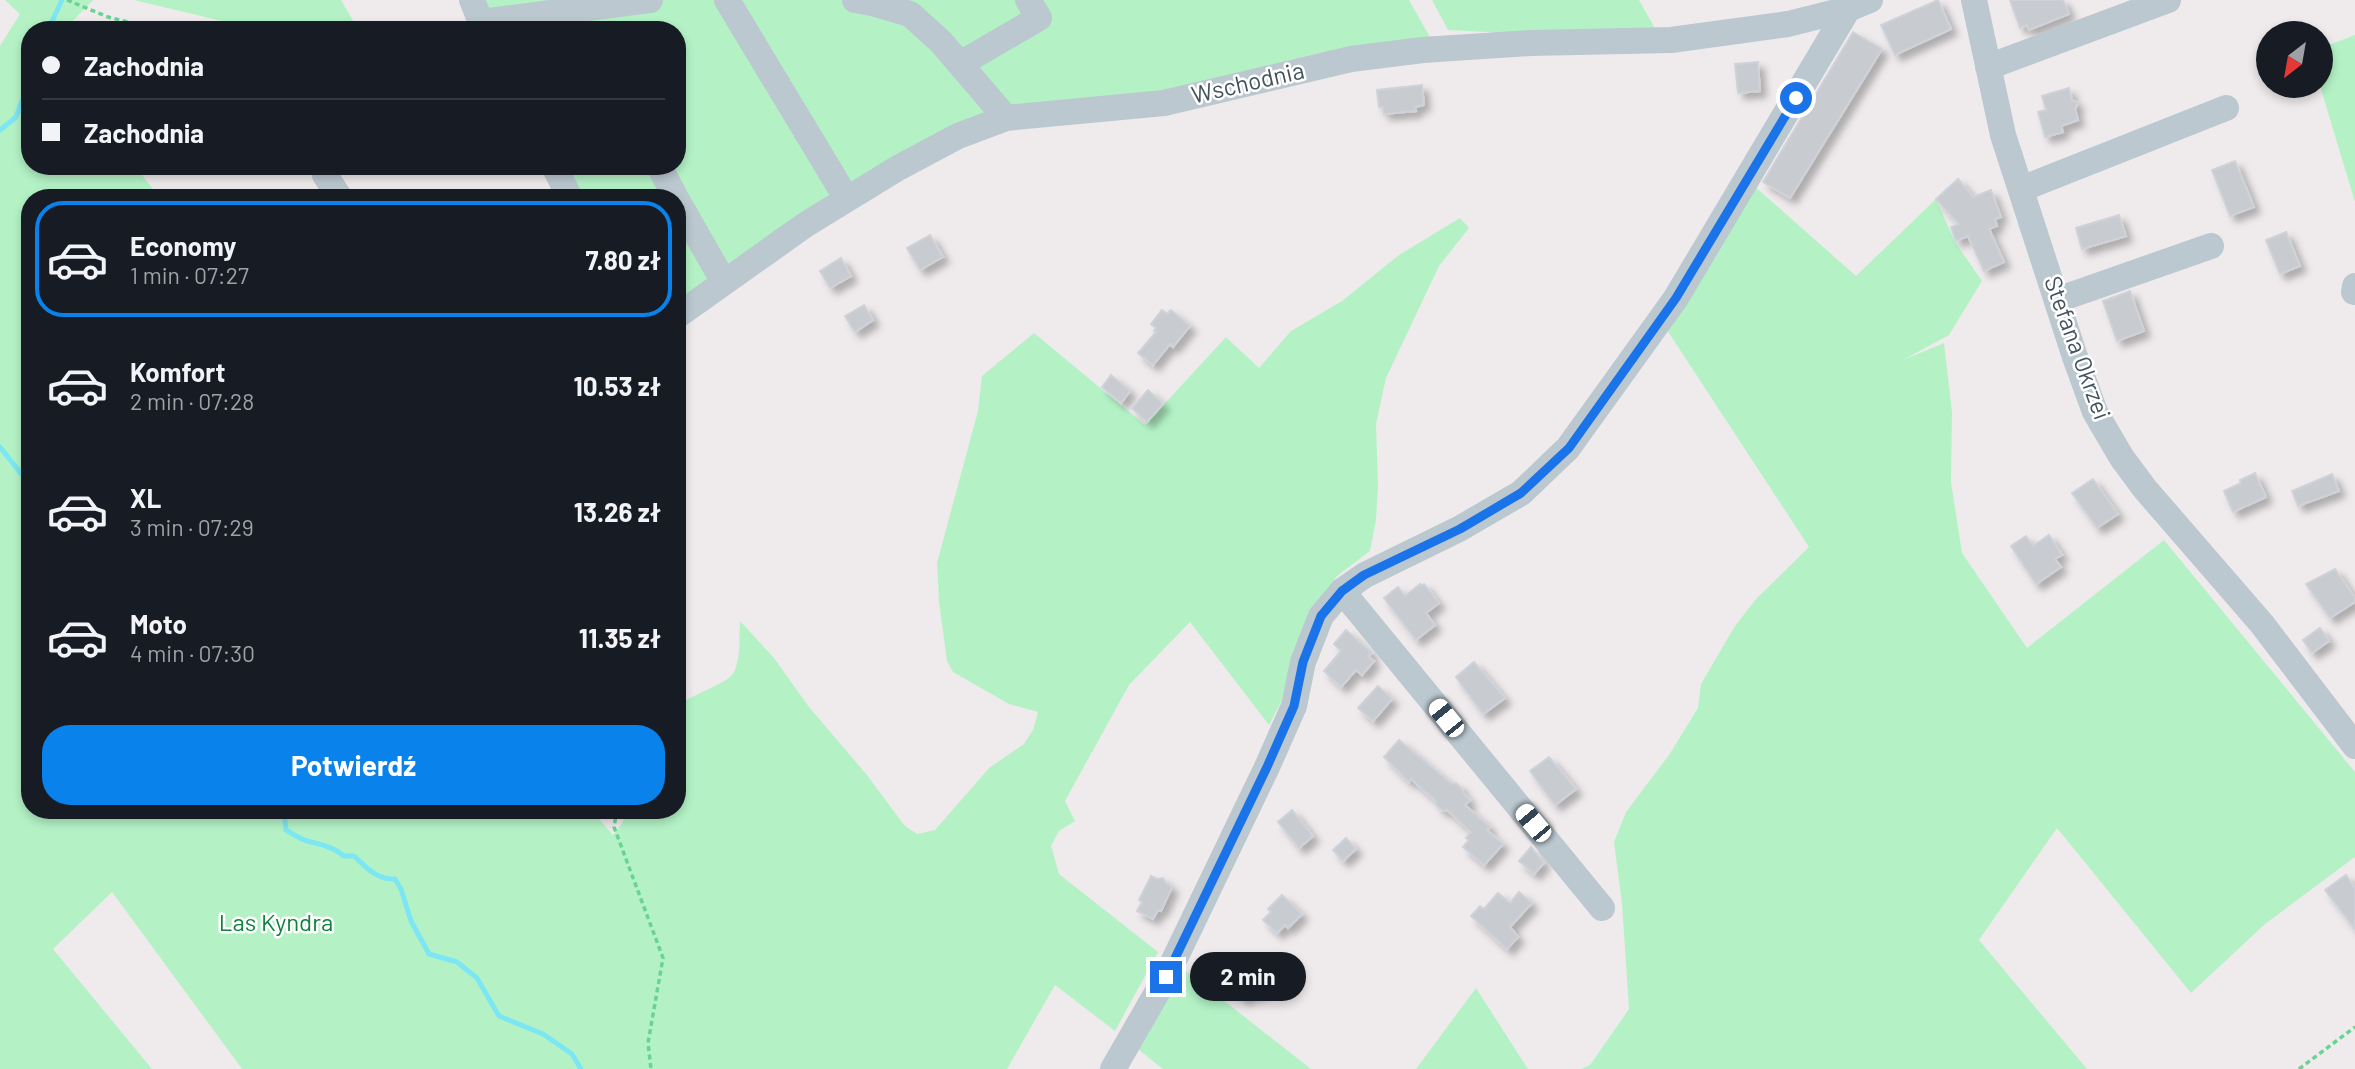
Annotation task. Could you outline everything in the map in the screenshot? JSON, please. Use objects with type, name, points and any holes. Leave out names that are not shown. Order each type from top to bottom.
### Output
[{"type":"street","points":[[479,17],[577,20],[650,0]]},
{"type":"street","points":[[727,0],[839,186]]},
{"type":"street","points":[[858,0],[910,14],[942,42],[1006,118]]},
{"type":"street","points":[[960,64],[1039,18],[1028,0]]},
{"type":"street","name":"Stefana Okrzei","points":[[1974,0],[2003,135],[2095,412],[2122,458],[2183,534],[2262,624],[2355,746]]},
{"type":"street","points":[[1988,67],[2168,0]]},
{"type":"street","points":[[1113,1069],[1166,977],[1267,767],[1294,706],[1303,662],[1321,616],[1342,591],[1364,575],[1460,529],[1521,493],[1569,448],[1676,298],[1859,5]]},
{"type":"street","name":"Wschodnia","points":[[686,310],[805,225],[898,168],[958,136],[1006,118],[1164,103],[1351,59],[1423,50],[1531,43],[1671,40],[1788,24],[1859,5]]},
{"type":"street","points":[[2021,189],[2226,108]]},
{"type":"street","points":[[325,175],[334,189]]},
{"type":"street","points":[[686,215],[717,270]]},
{"type":"street","points":[[2057,300],[2211,246]]},
{"type":"street","points":[[1342,591],[1602,908]]},
{"type":"path","points":[[67,0],[124,21]]},
{"type":"path","points":[[615,819],[614,827],[663,958],[648,1043],[651,1069]]},
{"type":"path","points":[[2299,1069],[2355,1027]]},
{"type":"green space","name":"Las Kyndra","points":[[5,0],[93,0],[73,21],[21,21],[21,175],[142,175],[153,189],[21,189],[21,819],[599,819],[613,835],[624,819],[686,819],[686,700],[725,681],[734,672],[739,654],[740,621],[774,658],[809,707],[867,775],[904,825],[917,834],[935,830],[989,768],[1024,744],[1033,730],[1038,712],[1009,704],[953,672],[947,661],[937,563],[978,411],[982,376],[1034,333],[1145,425],[1226,337],[1259,368],[1291,331],[1342,301],[1399,255],[1460,218],[1469,228],[1439,266],[1386,378],[1376,424],[1378,487],[1376,520],[1370,551],[1337,576],[1302,630],[1281,702],[1269,725],[1190,622],[1129,685],[1065,801],[1075,821],[1059,831],[1051,846],[1059,874],[1158,952],[1115,1031],[1055,985],[1007,1069],[242,1069],[112,892],[53,949],[152,1069],[0,1069],[0,46],[20,14]]},
{"type":"green space","points":[[134,0],[341,0],[353,21],[222,21]]},
{"type":"green space","points":[[469,0],[1409,0],[1431,39],[1323,52],[1163,91],[985,121],[686,303],[686,189],[563,189],[556,175],[686,175],[686,21],[477,21]]},
{"type":"green space","points":[[1432,0],[1639,0],[1656,30],[1544,35],[1448,30]]},
{"type":"green space","points":[[2355,35],[2355,202],[2324,98],[2333,98],[2333,43]]},
{"type":"green space","points":[[1752,184],[1856,276],[1936,199],[1955,242],[1982,281],[1949,335],[1903,360],[1944,343],[1952,412],[1951,482],[1962,553],[2027,648],[2164,540],[2355,772],[2355,857],[2265,924],[2191,993],[2057,828],[1979,940],[2087,1069],[1581,1069],[1590,1065],[1629,1009],[1622,904],[1614,842],[1626,812],[1669,755],[1698,708],[1701,684],[1735,626],[1756,599],[1809,547],[1663,324]]},
{"type":"green space","points":[[1176,963],[1311,1069],[1163,1069],[1134,1046]]},
{"type":"green space","points":[[1476,988],[1528,1069],[1416,1069]]},
{"type":"building","points":[[1938,0],[1951,29],[1895,55],[1881,25]]},
{"type":"building","points":[[2010,0],[2063,0],[2069,14],[2029,30],[2027,25],[2020,28]]},
{"type":"building","points":[[1853,32],[1882,49],[1790,198],[1763,182]]},
{"type":"building","points":[[1758,62],[1760,91],[1738,93],[1735,64]]},
{"type":"building","points":[[1422,85],[1424,105],[1415,107],[1416,111],[1384,114],[1383,107],[1379,107],[1377,90]]},
{"type":"building","points":[[2069,88],[2072,100],[2078,103],[2075,109],[2078,120],[2061,126],[2063,132],[2045,137],[2038,112],[2046,110],[2042,96]]},
{"type":"building","points":[[2235,161],[2254,207],[2230,216],[2212,170]]},
{"type":"building","points":[[1958,179],[1973,197],[1991,190],[2001,217],[1995,219],[1997,226],[1989,229],[2004,262],[1984,271],[1968,236],[1956,241],[1951,227],[1959,224],[1936,199]]},
{"type":"building","points":[[2119,215],[2126,236],[2082,249],[2076,228]]},
{"type":"building","points":[[2286,232],[2300,266],[2280,274],[2266,240]]},
{"type":"building","points":[[930,235],[943,257],[920,270],[907,248]]},
{"type":"building","points":[[841,258],[851,276],[830,288],[820,271]]},
{"type":"building","points":[[2130,291],[2144,331],[2117,341],[2103,301]]},
{"type":"building","points":[[864,305],[873,320],[855,332],[845,316]]},
{"type":"building","points":[[1162,310],[1167,314],[1171,310],[1190,326],[1173,347],[1170,344],[1153,365],[1138,353],[1156,332],[1156,328],[1151,324]]},
{"type":"building","points":[[1111,375],[1130,391],[1121,403],[1102,387]]},
{"type":"building","points":[[1148,390],[1163,404],[1147,422],[1132,408]]},
{"type":"building","points":[[2255,473],[2266,497],[2233,512],[2224,491]]},
{"type":"building","points":[[2332,474],[2339,491],[2298,506],[2292,491]]},
{"type":"building","points":[[2093,479],[2118,514],[2097,528],[2072,493]]},
{"type":"building","points":[[2049,535],[2062,555],[2055,559],[2061,567],[2036,584],[2011,546],[2026,536],[2033,546]]},
{"type":"building","points":[[2335,569],[2355,602],[2330,618],[2306,584]]},
{"type":"building","points":[[1420,584],[1424,584],[1439,603],[1426,613],[1435,625],[1416,640],[1384,598],[1398,587],[1405,596]]},
{"type":"building","points":[[2320,628],[2329,641],[2312,653],[2303,640]]},
{"type":"building","points":[[1346,630],[1372,653],[1368,656],[1374,661],[1362,675],[1356,670],[1341,687],[1324,671],[1341,651],[1334,644]]},
{"type":"building","points":[[1474,662],[1505,698],[1483,714],[1456,677]]},
{"type":"building","points":[[1378,686],[1392,699],[1373,721],[1358,708]]},
{"type":"building","points":[[1399,740],[1452,784],[1456,783],[1462,789],[1470,800],[1465,805],[1490,827],[1487,830],[1503,844],[1484,865],[1463,847],[1471,832],[1447,810],[1443,811],[1436,805],[1436,801],[1411,779],[1409,782],[1384,757]]},
{"type":"building","points":[[1549,757],[1576,789],[1555,805],[1530,771]]},
{"type":"building","points":[[1292,810],[1313,836],[1299,848],[1278,822]]},
{"type":"building","points":[[1346,838],[1356,849],[1343,861],[1333,850]]},
{"type":"building","points":[[1531,847],[1544,863],[1534,874],[1519,861]]},
{"type":"building","points":[[2346,875],[2355,888],[2355,929],[2325,890]]},
{"type":"building","points":[[1151,876],[1163,878],[1172,887],[1161,911],[1158,910],[1153,919],[1137,911],[1142,902],[1139,900]]},
{"type":"building","points":[[1519,892],[1532,903],[1510,927],[1518,937],[1507,949],[1471,916],[1480,906],[1484,909],[1498,893],[1510,903]]},
{"type":"building","points":[[1282,895],[1302,914],[1288,928],[1285,925],[1277,933],[1263,920],[1271,912],[1268,909]]},
{"type":"building","points":[[1252,956],[1262,964],[1268,963],[1273,974],[1255,995],[1251,991],[1244,999],[1230,987],[1236,979],[1234,977]]},
{"type":"waterway","points":[[52,21],[62,0]]},
{"type":"waterway","points":[[0,130],[16,117],[21,104]]},
{"type":"waterway","points":[[0,447],[21,474]]},
{"type":"waterway","points":[[285,819],[286,830],[304,840],[331,848],[344,856],[354,856],[378,875],[395,879],[411,921],[429,954],[457,962],[477,978],[499,1016],[543,1034],[572,1054],[581,1069]]},
{"type":"route","points":[[1166,977],[1294,706],[1303,662],[1321,616],[1342,591],[1364,575],[1460,529],[1521,493],[1569,448],[1676,298],[1796,98]]}]
